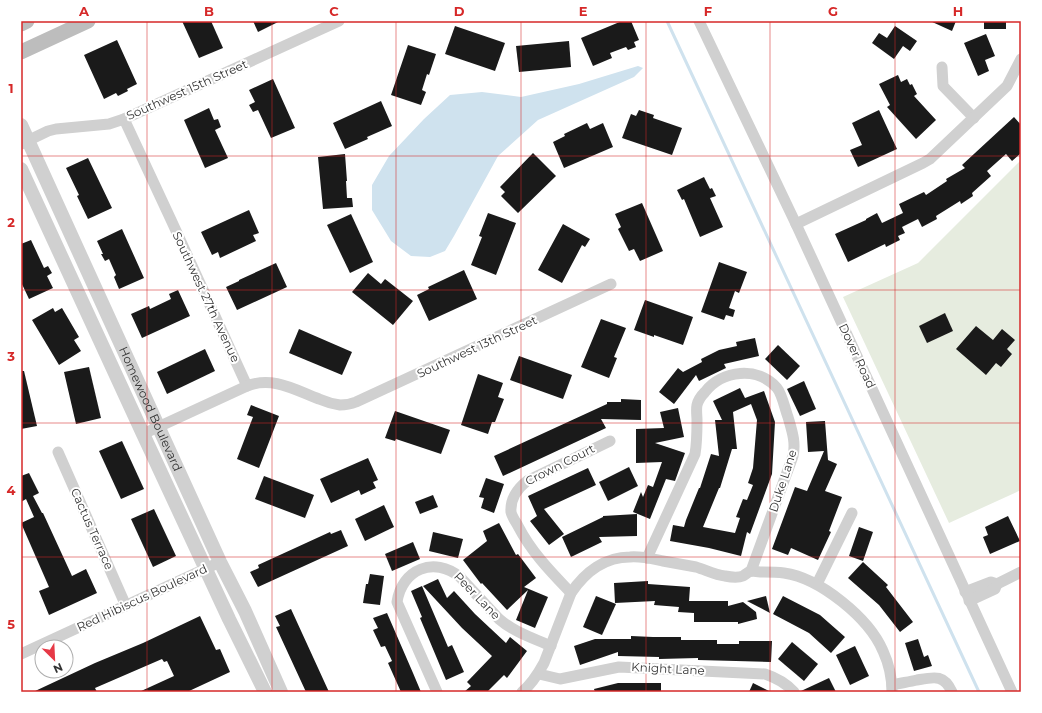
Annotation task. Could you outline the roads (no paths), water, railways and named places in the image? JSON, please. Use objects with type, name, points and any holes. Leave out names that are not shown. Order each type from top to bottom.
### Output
[{"type":"main road","points":[[21,24],[27,21]]},
{"type":"main road","points":[[21,52],[88,21]]},
{"type":"street","name":"Southwest 15th Street","points":[[25,142],[48,131],[56,129],[109,124],[124,119],[339,21]]},
{"type":"street","name":"Dover Road","points":[[699,21],[796,224],[1012,692]]},
{"type":"street","points":[[796,224],[930,159],[1008,86],[1021,59]]},
{"type":"street","points":[[942,67],[943,86],[974,118]]},
{"type":"street","name":"Southwest 27th Avenue","points":[[124,119],[247,386]]},
{"type":"street","name":"Homewood Boulevard","points":[[21,125],[25,142],[159,427],[220,562],[245,611],[281,692]]},
{"type":"street","name":"Homewood Boulevard","points":[[21,169],[229,619],[265,692]]},
{"type":"street","name":"Southwest 13th Street","points":[[247,386],[261,382],[277,383],[326,402],[341,405],[356,402],[611,284]]},
{"type":"street","name":"Duke Lane","points":[[647,558],[695,454],[697,439],[697,405],[703,394],[714,382],[721,378],[736,374],[752,374],[767,380],[779,390],[792,432],[794,448],[793,456],[751,571]]},
{"type":"street","points":[[143,434],[247,386]]},
{"type":"street","name":"Crown Court","points":[[571,593],[540,561],[523,536],[511,514],[513,498],[517,490],[527,480],[610,441]]},
{"type":"street","name":"Cactus Terrace","points":[[58,452],[126,606]]},
{"type":"street","points":[[817,584],[852,513]]},
{"type":"street","points":[[522,692],[539,674],[571,593],[582,579],[601,564],[624,557],[632,557],[647,558],[696,567],[718,575],[742,576],[751,571],[785,573],[806,579],[817,584],[836,597],[866,625],[876,637],[888,664],[892,689],[933,677],[941,679],[947,683],[952,692]]},
{"type":"street","name":"Red Hibiscus Boulevard","points":[[21,654],[220,562]]},
{"type":"street","name":"Peer Lane","points":[[438,692],[397,602],[398,595],[404,582],[408,577],[420,569],[427,567],[441,567],[454,572],[505,625],[551,646]]},
{"type":"street","points":[[967,596],[991,582],[997,584],[1021,572]]},
{"type":"street","name":"Knight Lane","points":[[539,674],[560,679],[619,667],[765,674],[779,680],[794,692]]},
{"type":"water","points":[[638,66],[643,68],[634,77],[538,120],[498,156],[445,251],[430,257],[411,256],[391,241],[372,210],[372,185],[389,156],[424,119],[450,95],[482,92],[521,97],[579,84]]},
{"type":"waterway","points":[[667,21],[979,692]]}]
